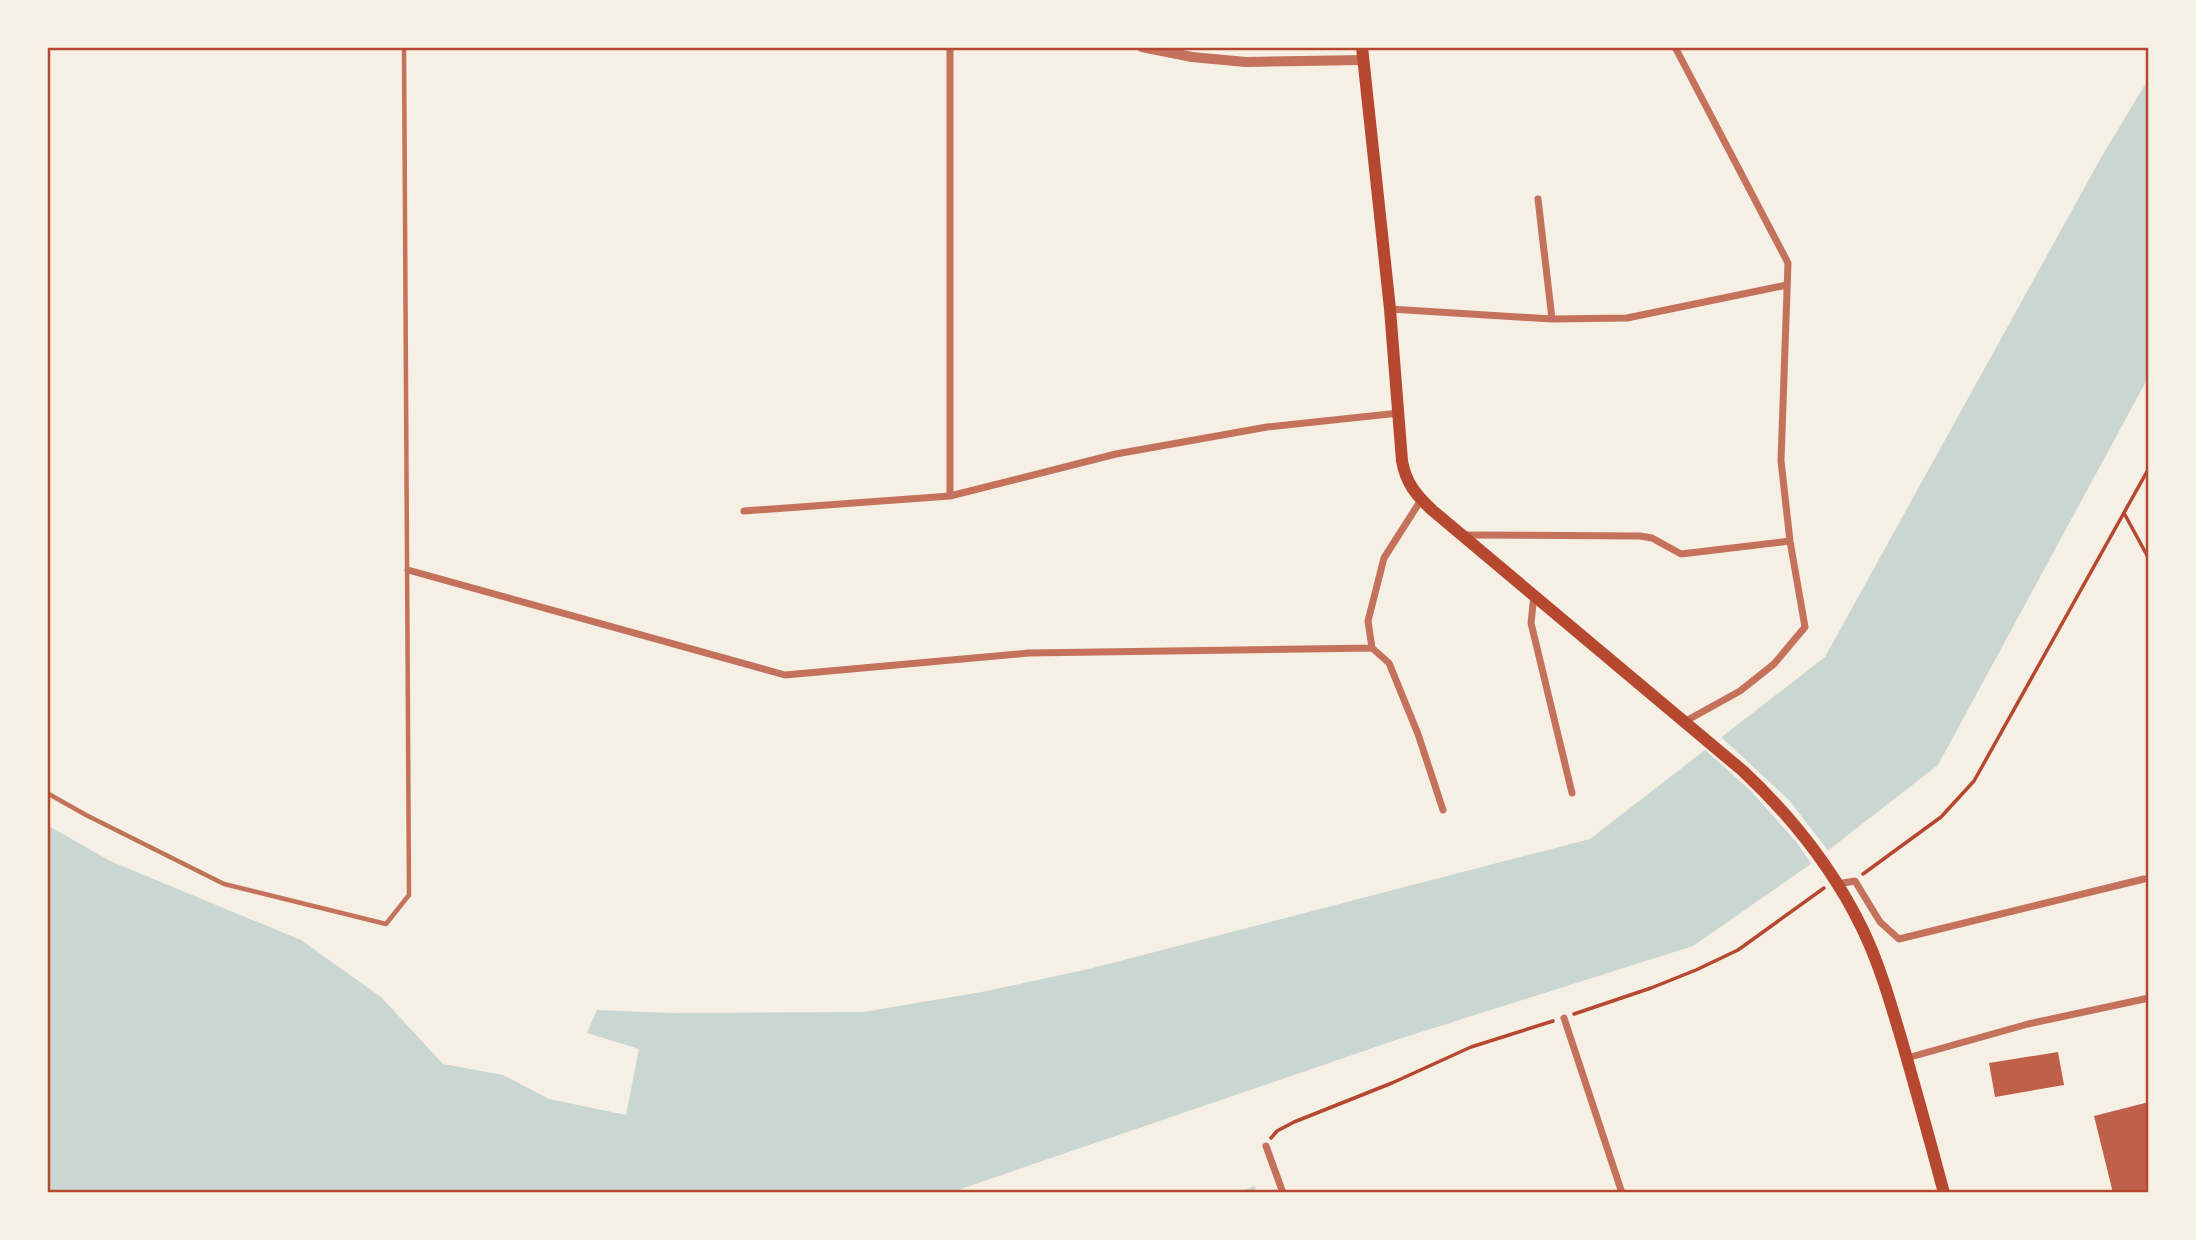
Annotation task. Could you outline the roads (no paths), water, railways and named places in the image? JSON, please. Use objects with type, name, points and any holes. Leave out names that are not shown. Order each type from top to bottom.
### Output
[{"type":"main road","points":[[1363,54],[1405,476],[1411,488],[1421,500],[1763,790],[1806,839],[1837,884],[1863,929],[1875,958],[1907,1058],[1944,1193]]},
{"type":"street","points":[[950,47],[950,496]]},
{"type":"street","points":[[1142,47],[1192,57],[1246,62],[1363,54]]},
{"type":"street","points":[[1675,47],[1788,263],[1781,461],[1790,541],[1805,627],[1774,664],[1740,691],[1688,725]]},
{"type":"street","points":[[1538,199],[1552,319]]},
{"type":"street","points":[[1390,309],[1552,319],[1627,318],[1787,285]]},
{"type":"street","points":[[744,511],[950,496],[1116,454],[1267,427],[1399,413]]},
{"type":"street","points":[[1372,649],[1368,621],[1384,558],[1421,500]]},
{"type":"street","points":[[1463,535],[1640,536],[1653,538],[1681,554],[1790,541]]},
{"type":"street","points":[[408,570],[785,675],[1029,653],[1372,649],[1389,663],[1418,734],[1443,810]]},
{"type":"street","points":[[1534,594],[1531,623],[1572,793]]},
{"type":"street","points":[[1837,884],[1855,881],[1880,922],[1899,939],[2144,879]]},
{"type":"street","points":[[1907,1058],[2028,1024],[2149,998]]},
{"type":"street","points":[[1564,1018],[1622,1193]]},
{"type":"street","points":[[1266,1146],[1283,1193]]},
{"type":"lane","points":[[47,793],[86,816],[224,884],[386,924],[409,895],[404,47]]},
{"type":"waterway","points":[[1245,1193],[1253,1189]]}]
